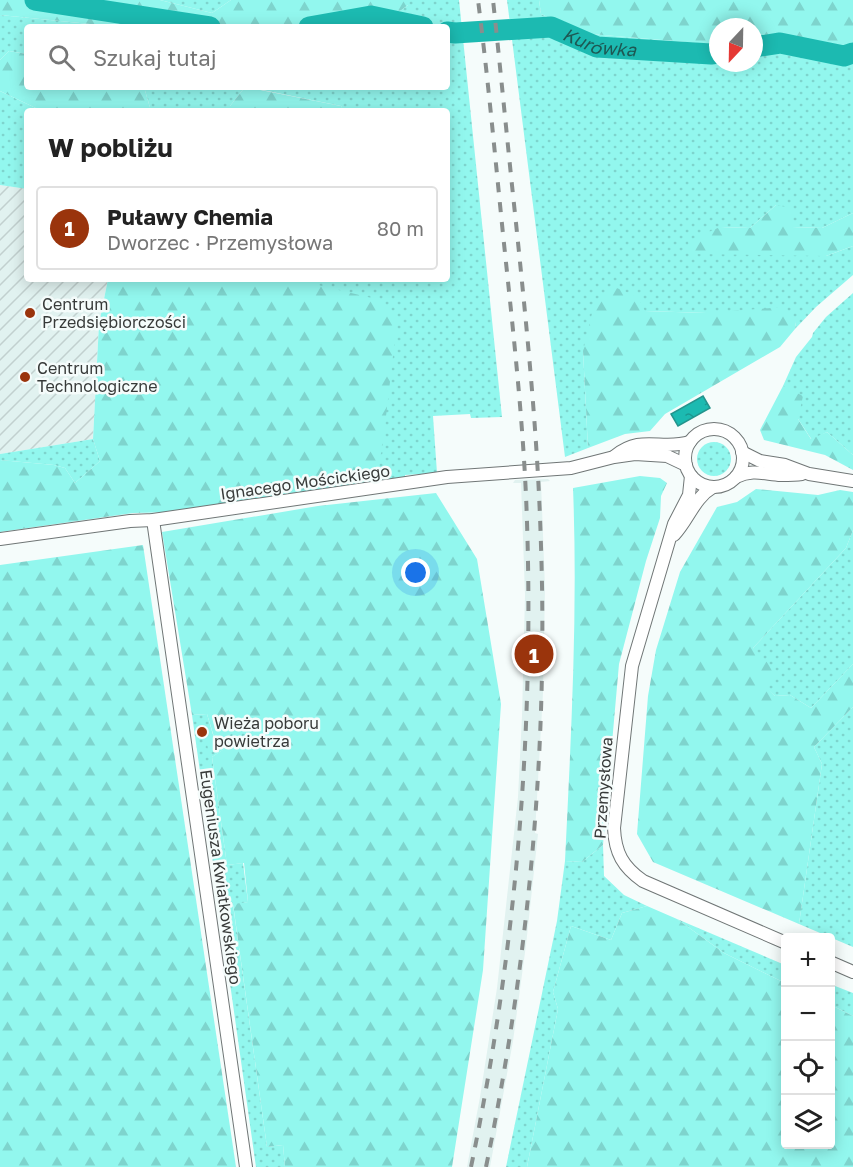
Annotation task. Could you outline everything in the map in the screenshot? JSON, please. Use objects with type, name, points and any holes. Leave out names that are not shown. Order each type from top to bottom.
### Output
[{"type":"street","points":[[736,477],[742,465],[742,452],[733,437],[716,430],[702,433],[690,442],[686,453],[688,470],[701,484],[713,487],[726,485],[744,473],[759,471],[782,475],[809,474],[853,481]]},
{"type":"street","name":"Ignacego Mościckiego","points":[[614,457],[633,445],[675,446],[690,442]]},
{"type":"street","points":[[742,452],[760,461],[785,465],[809,474]]},
{"type":"street","name":"Ignacego Mościckiego","points":[[0,539],[130,521],[153,520],[447,477],[571,468],[614,457],[644,454],[667,456],[688,470]]},
{"type":"street","name":"Przemysłowa","points":[[688,470],[689,495],[678,514],[632,666],[614,844],[620,859],[629,871],[643,881],[781,941]]},
{"type":"street","name":"Przemysłowa","points":[[672,538],[698,500],[713,487]]},
{"type":"street","name":"Eugeniusza Kwiatkowskiego","points":[[153,520],[246,1167]]},
{"type":"street","points":[[835,964],[853,972]]},
{"type":"shaded area","points":[[0,185],[24,189],[24,282],[107,282],[99,324],[93,439],[0,454]]},
{"type":"shaded area","points":[[548,479],[550,481],[541,482],[545,588],[543,693],[535,833],[538,834],[526,945],[513,1041],[490,1167],[467,1167],[497,988],[518,797],[525,595],[521,483],[513,483],[515,480]]},
{"type":"green space","points":[[0,0],[160,0],[212,13],[231,0],[408,0],[408,5],[383,24],[90,24],[0,15]]},
{"type":"green space","points":[[160,0],[231,0],[212,13]]},
{"type":"green space","points":[[408,0],[459,0],[502,417],[471,418],[470,414],[433,416],[437,473],[405,475],[405,480],[360,486],[298,282],[450,282],[450,108],[342,108],[263,90],[450,90],[450,24],[383,24],[408,5]]},
{"type":"green space","points":[[507,0],[539,0],[541,14],[579,33],[709,44],[709,72],[763,72],[763,37],[782,34],[838,49],[853,44],[853,213],[822,228],[792,227],[776,205],[750,228],[720,227],[826,256],[853,246],[853,275],[795,329],[796,322],[706,313],[645,311],[583,351],[588,448],[565,457]]},
{"type":"green space","points":[[539,0],[853,0],[853,44],[838,49],[782,34],[763,37],[763,18],[709,18],[709,44],[579,33],[541,14]]},
{"type":"green space","points":[[0,15],[90,24],[24,24],[24,54],[9,51],[0,60]]},
{"type":"green space","points":[[9,51],[24,54],[24,90],[145,90],[150,108],[36,108],[0,91],[0,60]]},
{"type":"green space","points":[[145,90],[243,90],[230,108],[150,108]]},
{"type":"green space","points":[[243,90],[260,90],[342,108],[230,108]]},
{"type":"green space","points":[[0,91],[36,108],[24,108],[24,189],[0,185]]},
{"type":"green space","points":[[776,205],[791,208],[792,227],[822,228],[853,213],[853,246],[826,256],[691,254],[688,241],[720,227],[750,228]]},
{"type":"green space","points":[[107,282],[305,282],[376,299],[397,321],[382,451],[373,473],[360,486],[177,512],[133,513],[0,532],[0,460],[65,468],[75,483],[100,461],[93,439],[99,324]]},
{"type":"green space","points":[[612,286],[638,297],[645,311],[706,313],[783,307],[796,322],[795,329],[780,347],[665,414],[650,431],[625,434],[588,448],[583,351],[594,305]]},
{"type":"green space","points":[[853,293],[853,455],[827,432],[812,440],[798,419],[783,386],[796,357],[813,333],[826,317]]},
{"type":"green space","points":[[783,386],[803,396],[798,419],[811,439],[827,432],[853,455],[853,470],[825,455],[764,440],[760,430]]},
{"type":"green space","points":[[93,439],[100,461],[75,483],[65,468],[0,460],[0,454]]},
{"type":"green space","points":[[714,442],[726,447],[731,459],[726,471],[714,476],[702,471],[697,459],[702,447]]},
{"type":"green space","points":[[640,476],[660,478],[667,483],[661,496],[660,518],[646,561],[619,664],[603,845],[582,862],[565,861],[574,628],[573,488]]},
{"type":"green space","points":[[756,489],[818,495],[840,490],[853,492],[853,530],[846,548],[753,648],[777,672],[767,688],[775,696],[790,695],[811,708],[853,664],[853,707],[814,747],[822,764],[799,924],[653,862],[637,834],[648,696],[656,650],[680,572],[717,507],[737,502]]},
{"type":"green space","points":[[436,493],[477,559],[501,704],[483,970],[452,1167],[285,1167],[283,1145],[267,1147],[233,904],[248,902],[244,863],[227,865],[212,757],[247,734],[244,726],[208,749],[207,743],[214,737],[207,714],[192,715],[162,532],[318,506]]},
{"type":"green space","points":[[853,530],[853,664],[811,708],[790,695],[775,696],[766,688],[753,648],[846,548]]},
{"type":"green space","points":[[143,545],[236,1167],[0,1167],[0,565]]},
{"type":"green space","points":[[853,707],[853,947],[835,939],[835,933],[820,933],[799,924],[822,764],[814,747]]},
{"type":"green space","points":[[207,714],[214,738],[244,725],[247,735],[212,757],[227,865],[243,863],[248,902],[233,905],[267,1147],[283,1145],[285,1167],[256,1167],[192,715]]},
{"type":"green space","points":[[603,845],[604,876],[624,895],[647,906],[622,913],[611,940],[571,926],[553,992],[558,1009],[527,1167],[506,1167],[557,921],[565,861],[582,862]]},
{"type":"green space","points":[[647,906],[677,919],[724,953],[781,981],[781,1149],[835,1149],[835,1007],[853,1016],[853,1167],[527,1167],[558,1009],[553,992],[571,926],[611,940],[622,913]]},
{"type":"green space","points":[[677,919],[781,963],[781,981],[724,953]]},
{"type":"green space","points":[[835,986],[853,993],[853,1016],[835,1007]]},
{"type":"water","points":[[703,396],[710,408],[678,426],[671,414]]},
{"type":"waterway","name":"Kurówka","points":[[35,0],[191,24]]},
{"type":"waterway","name":"Kurówka","points":[[326,24],[371,16],[409,24]]},
{"type":"waterway","name":"Kurówka","points":[[450,32],[551,27],[597,47],[709,54]]},
{"type":"waterway","name":"Kurówka","points":[[763,46],[780,43],[844,56],[853,53]]},
{"type":"railway","points":[[471,1167],[486,1087],[510,927],[524,765],[528,603],[526,486],[521,414],[478,0]]},
{"type":"railway","points":[[486,1167],[501,1091],[524,936],[538,780],[542,624],[540,506],[532,384],[493,0]]},
{"type":"place","name":"Centrum Przedsiębiorczości","points":[[30,313]]},
{"type":"place","name":"Centrum Technologiczne","points":[[25,377]]},
{"type":"place","name":"Puławy Chemia","points":[[534,654]]},
{"type":"place","name":"Wieża poboru powietrza","points":[[202,732]]}]
